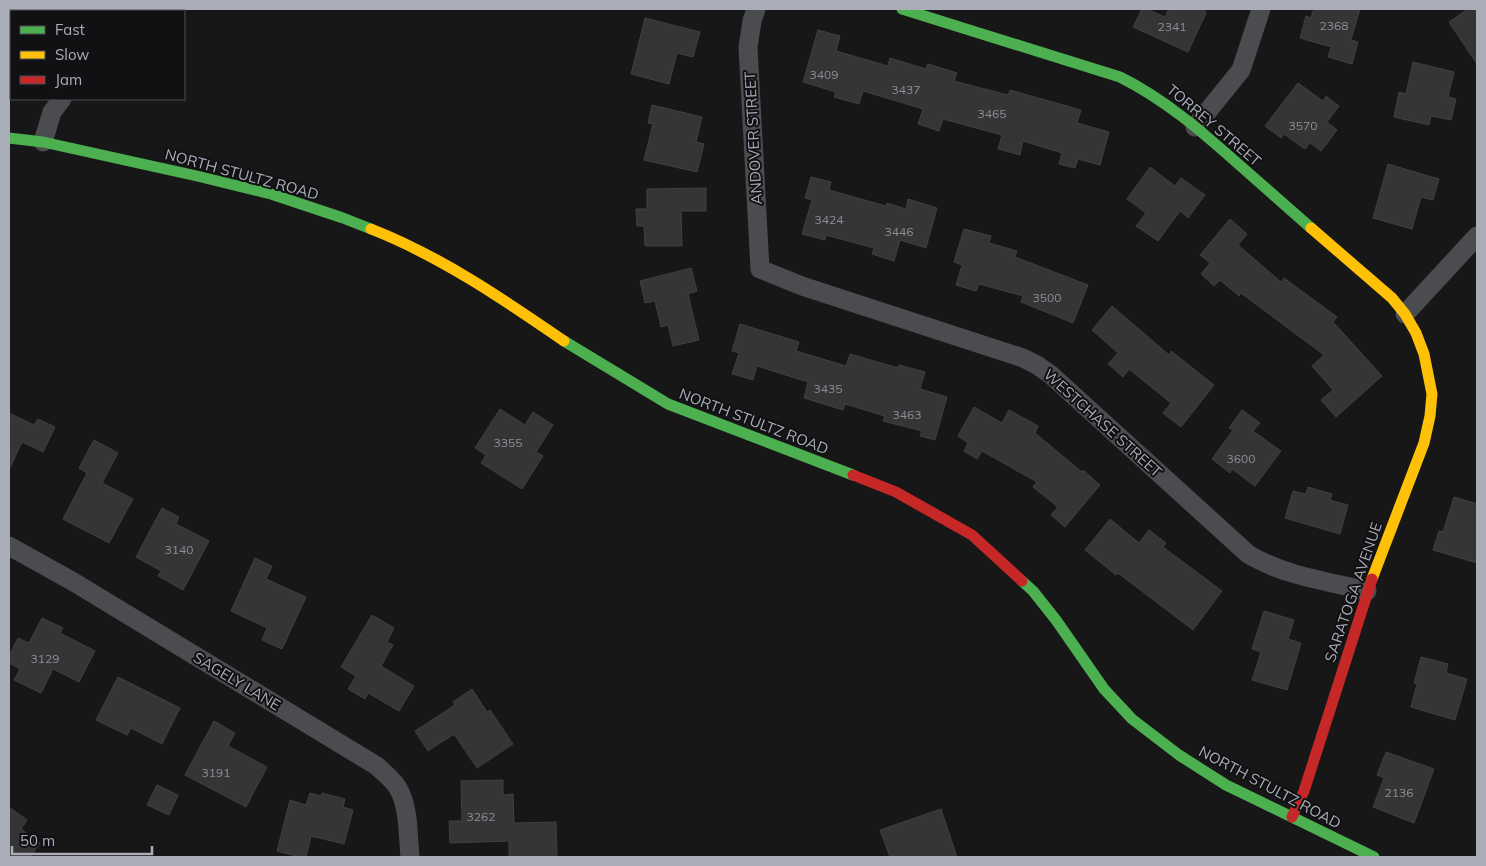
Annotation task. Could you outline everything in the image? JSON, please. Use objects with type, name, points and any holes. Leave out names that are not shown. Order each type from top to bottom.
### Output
[{"type":"street","name":"ANDOVER STREET","points":[[756,9],[748,47],[760,269]]},
{"type":"street","name":"TORREY STREET","points":[[902,9],[1120,77],[1154,95],[1195,127],[1392,298],[1405,314],[1416,333],[1428,374]]},
{"type":"street","points":[[1195,127],[1240,70],[1260,9]]},
{"type":"street","points":[[44,142],[52,112],[61,100]]},
{"type":"street","name":"NORTH STULTZ ROAD","points":[[9,138],[44,142],[271,194],[343,218],[401,241],[461,274],[573,347],[668,404],[896,492],[972,535],[1033,591],[1104,688],[1132,720],[1179,756],[1226,785],[1374,857]]},
{"type":"street","points":[[1405,314],[1477,236]]},
{"type":"street","name":"WESTCHASE STREET","points":[[760,269],[802,286],[1023,358],[1037,365],[1248,554],[1262,563],[1278,569],[1367,591]]},
{"type":"street","name":"SARATOGA AVENUE","points":[[1292,817],[1304,791],[1367,591],[1424,443],[1430,416],[1432,394],[1428,374]]},
{"type":"street","name":"SAGELY LANE","points":[[9,546],[72,580],[377,766],[399,789],[406,814],[410,857]]},
{"type":"building","points":[[1142,9],[1165,17],[1169,9],[1206,9],[1204,12],[1206,13],[1188,52],[1133,27]]},
{"type":"building","points":[[1314,9],[1360,9],[1351,40],[1358,42],[1352,64],[1328,57],[1331,47],[1300,38],[1306,16],[1311,18]]},
{"type":"building","points":[[1468,9],[1477,9],[1477,64],[1449,22]]},
{"type":"building","points":[[645,18],[700,32],[693,57],[677,53],[669,84],[631,74]]},
{"type":"building","points":[[818,30],[840,36],[836,51],[888,66],[890,58],[926,69],[928,64],[957,73],[954,81],[1008,95],[1010,90],[1081,110],[1077,123],[1109,132],[1100,165],[1078,159],[1075,168],[1059,164],[1062,153],[1023,141],[1020,155],[998,149],[1002,135],[943,119],[939,131],[918,124],[923,109],[863,91],[859,104],[834,97],[836,92],[803,82]]},
{"type":"building","points":[[1413,62],[1454,72],[1448,97],[1456,99],[1451,120],[1431,116],[1429,125],[1394,117],[1399,92],[1406,94]]},
{"type":"building","points":[[1298,83],[1323,101],[1326,96],[1339,106],[1327,122],[1337,130],[1321,151],[1310,143],[1305,149],[1284,134],[1281,138],[1265,126]]},
{"type":"building","points":[[652,105],[702,117],[696,142],[704,144],[697,172],[644,160],[653,124],[648,123]]},
{"type":"building","points":[[1388,164],[1439,179],[1433,200],[1421,197],[1412,229],[1373,218]]},
{"type":"building","points":[[1150,167],[1175,186],[1181,178],[1205,195],[1188,218],[1180,211],[1158,241],[1136,226],[1146,213],[1127,199]]},
{"type":"building","points":[[811,177],[831,182],[829,190],[886,206],[887,203],[906,209],[908,199],[937,208],[926,248],[900,240],[894,261],[872,254],[874,248],[826,235],[825,240],[802,234],[812,200],[805,198]]},
{"type":"building","points":[[706,188],[706,211],[681,211],[682,246],[645,246],[644,226],[637,226],[636,209],[647,209],[647,189]]},
{"type":"building","points":[[1230,219],[1247,234],[1238,245],[1281,282],[1284,278],[1337,317],[1333,322],[1382,376],[1336,417],[1321,400],[1333,390],[1312,366],[1324,355],[1241,293],[1239,296],[1220,280],[1214,286],[1201,274],[1210,263],[1200,255]]},
{"type":"building","points":[[964,229],[991,236],[989,243],[1017,251],[1015,257],[1088,285],[1073,323],[1021,302],[1023,296],[979,284],[976,291],[956,285],[962,265],[954,262]]},
{"type":"building","points":[[691,268],[697,291],[688,294],[699,340],[673,346],[668,325],[661,327],[655,301],[645,303],[640,281]]},
{"type":"building","points":[[1112,306],[1169,355],[1171,351],[1214,385],[1181,427],[1163,413],[1171,403],[1129,369],[1123,377],[1108,364],[1118,353],[1092,330]]},
{"type":"building","points":[[740,324],[799,342],[796,351],[846,366],[850,354],[898,368],[899,365],[925,372],[920,389],[947,397],[935,440],[920,436],[922,431],[883,421],[885,416],[845,404],[843,410],[804,398],[808,382],[757,366],[753,380],[732,374],[739,353],[732,351]]},
{"type":"building","points":[[974,407],[1002,423],[1009,410],[1038,426],[1035,433],[1100,485],[1065,527],[1051,515],[1058,507],[1033,487],[1037,482],[982,451],[977,459],[964,451],[968,443],[958,436]]},
{"type":"building","points":[[500,409],[525,425],[533,412],[553,425],[536,452],[543,456],[522,489],[481,463],[486,455],[475,448]]},
{"type":"building","points":[[1242,410],[1260,423],[1253,431],[1281,451],[1255,486],[1232,469],[1230,473],[1212,459],[1233,430],[1229,428]]},
{"type":"building","points":[[9,413],[34,425],[38,419],[55,427],[43,452],[22,442],[9,470]]},
{"type":"building","points":[[94,440],[118,453],[102,483],[133,499],[109,543],[63,519],[87,473],[79,468]]},
{"type":"building","points":[[1308,487],[1332,494],[1330,500],[1348,505],[1340,534],[1285,518],[1293,491],[1306,494]]},
{"type":"building","points":[[1454,497],[1477,504],[1477,563],[1433,550],[1439,531],[1443,532]]},
{"type":"building","points":[[162,508],[179,517],[176,524],[209,541],[183,590],[158,576],[161,571],[136,557]]},
{"type":"building","points":[[1110,519],[1139,543],[1149,530],[1166,543],[1163,547],[1222,591],[1193,630],[1118,573],[1116,575],[1085,550]]},
{"type":"building","points":[[255,558],[272,566],[266,579],[306,597],[282,649],[262,640],[267,628],[231,611]]},
{"type":"building","points":[[1264,611],[1294,620],[1288,639],[1301,643],[1287,690],[1252,680],[1261,652],[1252,649]]},
{"type":"building","points":[[372,615],[394,628],[387,642],[393,645],[381,666],[414,686],[399,711],[368,693],[365,699],[348,689],[356,676],[341,667]]},
{"type":"building","points":[[42,618],[63,628],[60,633],[95,651],[79,682],[53,669],[41,693],[14,680],[20,669],[9,663],[9,656],[18,638],[29,643]]},
{"type":"building","points":[[1421,657],[1448,664],[1446,673],[1467,679],[1455,720],[1411,707],[1417,684],[1414,683]]},
{"type":"building","points":[[118,677],[180,708],[162,744],[131,728],[127,735],[96,720]]},
{"type":"building","points":[[472,689],[487,712],[490,710],[513,744],[477,768],[454,734],[428,751],[415,731],[455,705],[453,702]]},
{"type":"building","points":[[214,721],[235,733],[228,746],[267,767],[246,807],[185,775]]},
{"type":"building","points":[[1386,752],[1434,769],[1414,823],[1373,807],[1384,778],[1377,775]]},
{"type":"building","points":[[503,780],[503,795],[513,794],[514,823],[556,822],[557,857],[509,857],[509,841],[450,843],[449,821],[462,821],[461,781]]},
{"type":"building","points":[[157,785],[178,795],[169,815],[147,805]]},
{"type":"building","points":[[310,793],[321,796],[322,793],[345,799],[343,807],[353,810],[344,844],[311,836],[306,857],[277,851],[290,800],[306,805]]},
{"type":"building","points":[[9,807],[27,820],[21,829],[40,843],[30,857],[9,857]]},
{"type":"building","points":[[941,809],[957,857],[890,857],[880,830]]},
{"type":"traffic: fast","points":[[902,9],[1120,77],[1152,95],[1195,127],[1311,228]]},
{"type":"traffic: fast","points":[[9,138],[43,142],[271,194],[371,229]]},
{"type":"traffic: fast","points":[[564,341],[668,404],[853,475]]},
{"type":"traffic: fast","points":[[1022,581],[1033,591],[1056,620],[1104,689],[1132,719],[1179,755],[1226,785],[1374,857]]},
{"type":"traffic: slow","points":[[1311,228],[1392,298],[1405,314],[1416,333],[1424,354],[1432,394],[1430,416],[1424,443],[1372,579]]},
{"type":"traffic: slow","points":[[371,229],[446,265],[494,294],[564,341]]},
{"type":"traffic: jam","points":[[853,475],[896,492],[972,535],[1022,581]]},
{"type":"traffic: jam","points":[[1292,817],[1304,791],[1372,579]]}]
